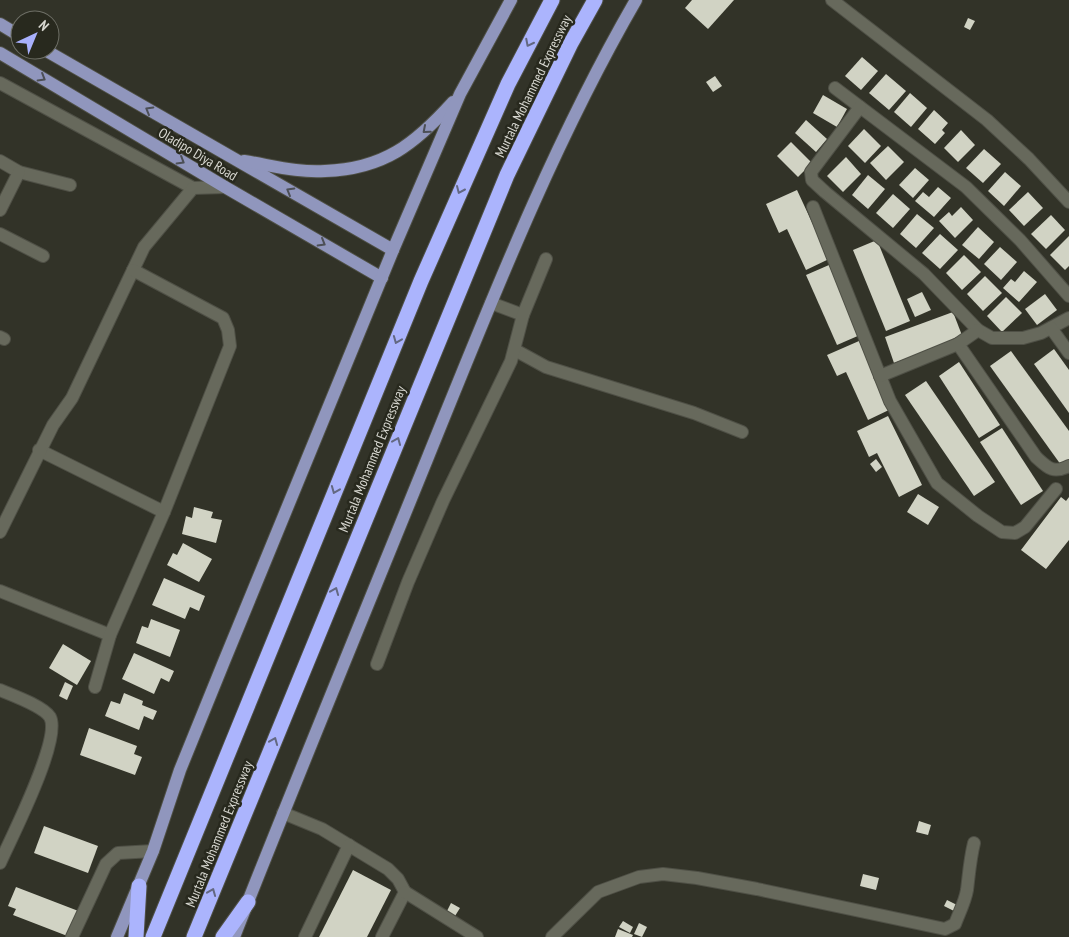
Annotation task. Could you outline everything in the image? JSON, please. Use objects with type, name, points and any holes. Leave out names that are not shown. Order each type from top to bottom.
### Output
[{"type":"highway","name":"Murtala Mohammed Expressway","points":[[153,937],[421,281],[508,84],[552,0]]},
{"type":"highway","name":"Murtala Mohammed Expressway","points":[[194,937],[507,175],[570,43],[595,0]]},
{"type":"highway","points":[[136,937],[139,886]]},
{"type":"highway","points":[[223,937],[248,902]]},
{"type":"main road","points":[[117,937],[153,851],[180,770],[393,250],[460,94],[511,0]]},
{"type":"main road","points":[[234,937],[491,303],[557,154],[613,40],[636,0]]},
{"type":"main road","name":"Oladipo Diya Road","points":[[0,53],[382,278]]},
{"type":"main road","name":"Oladipo Diya Road","points":[[60,59],[393,250]]},
{"type":"main road","points":[[237,160],[324,172],[377,162],[392,156],[431,126],[460,94]]},
{"type":"street","points":[[832,0],[987,120],[1029,159],[1069,202]]},
{"type":"street","points":[[0,83],[193,188],[225,187]]},
{"type":"street","points":[[835,88],[966,186],[1020,240],[1069,296]]},
{"type":"street","points":[[860,107],[811,172],[812,180],[924,274],[978,330],[992,338],[1023,338],[1040,333],[1069,318]]},
{"type":"street","points":[[0,161],[19,172],[70,185]]},
{"type":"street","points":[[0,210],[19,172]]},
{"type":"street","points":[[0,532],[52,425],[72,398],[144,247],[193,188]]},
{"type":"street","points":[[813,207],[894,408],[937,483],[978,516],[1002,532],[1015,533],[1025,527],[1056,489]]},
{"type":"street","points":[[0,234],[42,256]]},
{"type":"street","points":[[377,664],[408,582],[443,501],[515,350],[523,315],[546,259]]},
{"type":"street","points":[[94,687],[110,635],[164,512],[230,346],[228,330],[223,318],[133,270]]},
{"type":"street","points":[[491,303],[523,315]]},
{"type":"street","points":[[1051,328],[1069,353]]},
{"type":"street","points":[[880,376],[958,344],[978,330]]},
{"type":"street","points":[[958,344],[1036,457],[1048,469],[1059,471],[1069,466]]},
{"type":"street","points":[[515,350],[546,367],[694,413],[742,432]]},
{"type":"street","points":[[39,450],[164,512]]},
{"type":"street","points":[[0,592],[110,635]]},
{"type":"street","points":[[0,690],[42,710],[50,717],[52,728],[35,786],[0,863]]},
{"type":"street","points":[[283,813],[322,829],[388,869],[398,879],[405,892],[477,937]]},
{"type":"street","points":[[552,937],[598,892],[639,877],[663,874],[697,878],[945,929],[955,924],[960,911],[966,892],[974,843]]},
{"type":"street","points":[[305,937],[349,845]]},
{"type":"street","points":[[72,937],[106,864],[118,853],[153,851]]},
{"type":"street","points":[[382,937],[405,892]]},
{"type":"building","points":[[692,0],[734,0],[708,29],[685,8]]},
{"type":"building","points":[[968,18],[975,21],[970,30],[964,27]]},
{"type":"building","points":[[862,57],[878,71],[861,90],[845,76]]},
{"type":"building","points":[[886,74],[906,91],[889,110],[869,93]]},
{"type":"building","points":[[715,76],[722,86],[713,92],[706,82]]},
{"type":"building","points":[[910,93],[927,108],[911,127],[894,112]]},
{"type":"building","points":[[823,95],[847,109],[837,127],[813,113]]},
{"type":"building","points":[[934,110],[948,123],[942,130],[945,133],[935,144],[918,129]]},
{"type":"building","points":[[806,120],[827,139],[816,152],[795,133]]},
{"type":"building","points":[[864,129],[881,146],[865,163],[848,146]]},
{"type":"building","points":[[961,130],[975,145],[958,162],[944,148]]},
{"type":"building","points":[[791,142],[812,163],[798,177],[777,156]]},
{"type":"building","points":[[888,146],[904,162],[886,180],[870,163]]},
{"type":"building","points":[[984,149],[1001,164],[983,183],[966,168]]},
{"type":"building","points":[[846,157],[861,174],[843,192],[827,176]]},
{"type":"building","points":[[915,168],[929,180],[913,198],[899,185]]},
{"type":"building","points":[[1005,172],[1021,186],[1004,206],[988,191]]},
{"type":"building","points":[[868,175],[885,189],[868,209],[852,195]]},
{"type":"building","points":[[938,187],[951,198],[934,217],[915,201],[923,192],[929,197]]},
{"type":"building","points":[[797,190],[829,259],[806,270],[787,229],[779,233],[766,204]]},
{"type":"building","points":[[1028,192],[1043,208],[1024,226],[1009,210]]},
{"type":"building","points":[[893,194],[910,209],[893,228],[876,213]]},
{"type":"building","points":[[961,207],[973,220],[955,238],[939,221],[949,212],[952,216]]},
{"type":"building","points":[[917,214],[934,228],[916,248],[900,234]]},
{"type":"building","points":[[1051,215],[1065,230],[1046,249],[1031,234]]},
{"type":"building","points":[[978,227],[994,242],[979,259],[962,245]]},
{"type":"building","points":[[940,234],[958,250],[940,269],[922,253]]},
{"type":"building","points":[[1069,236],[1069,266],[1065,270],[1050,255]]},
{"type":"building","points":[[877,240],[910,321],[886,331],[853,250]]},
{"type":"building","points":[[1000,247],[1017,262],[1001,280],[984,264]]},
{"type":"building","points":[[964,255],[981,272],[962,290],[946,273]]},
{"type":"building","points":[[829,265],[860,335],[837,345],[806,275]]},
{"type":"building","points":[[1024,271],[1037,282],[1019,302],[1003,288],[1011,279],[1015,282]]},
{"type":"building","points":[[985,276],[1002,293],[983,311],[967,294]]},
{"type":"building","points":[[922,292],[931,310],[915,317],[907,299]]},
{"type":"building","points":[[1045,294],[1057,310],[1037,325],[1025,309]]},
{"type":"building","points":[[1006,297],[1022,313],[1002,332],[987,316]]},
{"type":"building","points":[[953,312],[963,338],[894,363],[885,337]]},
{"type":"building","points":[[859,341],[891,409],[868,420],[846,372],[837,376],[827,355]]},
{"type":"building","points":[[1054,349],[1069,370],[1069,413],[1034,364]]},
{"type":"building","points":[[1011,351],[1069,431],[1069,459],[1061,465],[990,366]]},
{"type":"building","points":[[959,362],[1000,425],[979,438],[939,376]]},
{"type":"building","points":[[926,381],[995,482],[974,496],[905,395]]},
{"type":"building","points":[[888,416],[922,485],[899,497],[877,453],[869,457],[857,431]]},
{"type":"building","points":[[1002,428],[1043,491],[1021,505],[980,442]]},
{"type":"building","points":[[876,459],[882,467],[876,472],[870,464]]},
{"type":"building","points":[[918,494],[939,507],[928,525],[907,512]]},
{"type":"building","points":[[1061,497],[1066,501],[1069,497],[1069,540],[1046,569],[1021,550]]},
{"type":"building","points":[[194,507],[213,512],[211,518],[222,520],[216,543],[182,534],[186,516],[192,518]]},
{"type":"building","points":[[183,543],[212,559],[199,582],[167,565],[173,553],[177,555]]},
{"type":"building","points":[[164,578],[205,596],[199,611],[190,607],[185,619],[152,605]]},
{"type":"building","points":[[151,619],[180,630],[170,657],[136,643],[142,626],[148,628]]},
{"type":"building","points":[[63,644],[91,661],[77,685],[49,668]]},
{"type":"building","points":[[134,653],[174,671],[169,682],[161,678],[154,694],[122,679]]},
{"type":"building","points":[[65,682],[73,686],[67,700],[59,696]]},
{"type":"building","points":[[124,693],[143,701],[142,705],[157,711],[153,720],[144,716],[139,730],[105,716],[111,701],[120,704]]},
{"type":"building","points":[[89,728],[137,746],[134,754],[142,757],[135,775],[80,755]]},
{"type":"building","points":[[919,821],[931,825],[928,835],[916,832]]},
{"type":"building","points":[[44,826],[98,846],[88,873],[34,853]]},
{"type":"building","points":[[353,870],[391,890],[367,937],[319,937]]},
{"type":"building","points":[[863,874],[879,878],[876,890],[860,886]]},
{"type":"building","points":[[16,887],[81,912],[70,937],[13,915],[16,909],[8,906]]},
{"type":"building","points":[[947,900],[957,905],[954,911],[944,906]]},
{"type":"building","points":[[451,903],[460,908],[455,916],[447,911]]},
{"type":"building","points":[[623,921],[633,927],[630,933],[619,927]]},
{"type":"building","points":[[639,923],[647,927],[642,937],[634,934]]},
{"type":"building","points":[[618,929],[633,935],[632,937],[615,937]]}]
